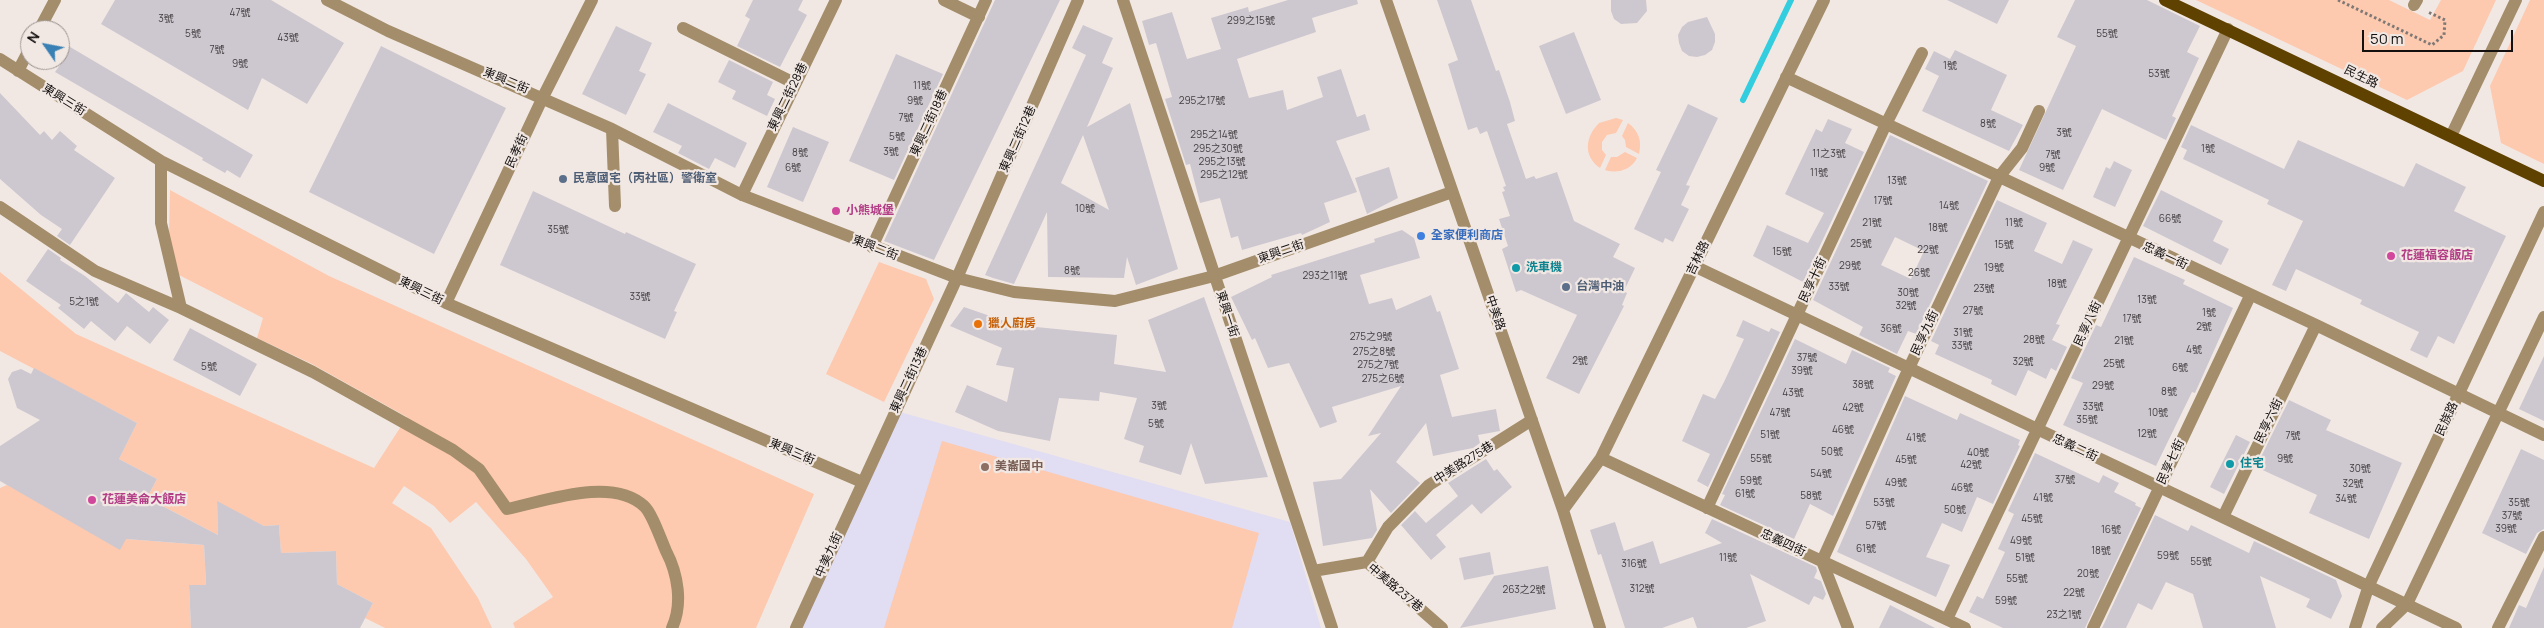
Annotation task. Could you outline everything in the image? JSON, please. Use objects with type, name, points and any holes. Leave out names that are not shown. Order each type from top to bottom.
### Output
[{"type":"main road","name":"民生路","points":[[2165,0],[2544,181]]},
{"type":"street","points":[[44,20],[55,0]]},
{"type":"street","name":"東興二街","points":[[327,0],[388,31],[543,97],[612,129],[742,195],[872,247],[957,278],[1014,292],[1115,301],[1214,276],[1452,192]]},
{"type":"street","name":"民孝街","points":[[446,303],[543,97],[592,0]]},
{"type":"street","name":"東興二街28巷","points":[[742,195],[794,83],[836,0]]},
{"type":"street","points":[[944,0],[979,17]]},
{"type":"street","name":"東興二街18巷","points":[[872,247],[986,0]]},
{"type":"street","name":"東興二街12巷","points":[[957,278],[1078,0]]},
{"type":"street","name":"東興一街","points":[[1123,0],[1332,628]]},
{"type":"street","name":"中美路","points":[[1386,0],[1563,510],[1600,628]]},
{"type":"street","name":"吉林路","points":[[1563,510],[1601,458],[1824,0]]},
{"type":"street","points":[[2451,136],[2516,0]]},
{"type":"street","points":[[683,28],[794,83]]},
{"type":"street","name":"民享八街","points":[[1947,619],[2228,29]]},
{"type":"street","name":"民享十街","points":[[1707,508],[1886,124],[1922,54]]},
{"type":"street","name":"東興三街","points":[[0,59],[161,161],[446,303],[862,482]]},
{"type":"street","points":[[18,71],[20,67]]},
{"type":"street","name":"忠義一街","points":[[1786,77],[2250,296],[2316,325],[2544,435]]},
{"type":"street","name":"民享九街","points":[[1822,561],[1909,368],[1999,177],[2022,148],[2039,111]]},
{"type":"street","points":[[612,129],[615,206]]},
{"type":"street","points":[[161,161],[160,223],[181,308]]},
{"type":"street","points":[[0,207],[95,271],[181,308],[313,372],[453,450],[479,469],[508,509],[581,493],[622,493],[645,506],[676,570],[678,615],[672,628]]},
{"type":"street","name":"民族路","points":[[2355,628],[2369,585],[2544,212]]},
{"type":"street","name":"忠義二街","points":[[1694,266],[2159,488],[2369,585],[2456,628]]},
{"type":"street","name":"東興二街13巷","points":[[862,482],[957,278]]},
{"type":"street","name":"民享七街","points":[[2093,628],[2250,296]]},
{"type":"street","points":[[2382,628],[2407,604],[2544,317]]},
{"type":"street","name":"民享六街","points":[[2222,517],[2316,325]]},
{"type":"street","name":"中美路275巷","points":[[1367,562],[1388,527],[1429,485],[1532,420]]},
{"type":"street","name":"忠義四街","points":[[1601,458],[1965,628]]},
{"type":"street","name":"中美九街","points":[[796,628],[862,482]]},
{"type":"street","points":[[2498,628],[2544,536]]},
{"type":"street","points":[[1822,561],[1848,628]]},
{"type":"street","name":"中美路237巷","points":[[1313,572],[1367,562],[1442,628]]},
{"type":"path","points":[[2338,0],[2432,45],[2444,35],[2445,20],[2415,3]]},
{"type":"shaded area","points":[[2196,0],[2389,0],[2430,20],[2441,0],[2496,0],[2463,71],[2407,100]]},
{"type":"shaded area","points":[[2530,0],[2544,0],[2544,164],[2501,143],[2490,86]]},
{"type":"shaded area","points":[[1616,118],[1623,120],[1616,133],[1607,135],[1602,142],[1602,150],[1606,155],[1600,168],[1591,158],[1588,146],[1589,140],[1594,128],[1599,123]]},
{"type":"shaded area","points":[[1628,123],[1635,129],[1639,137],[1639,154],[1626,147],[1622,136]]},
{"type":"shaded area","points":[[1625,152],[1637,158],[1631,166],[1619,171],[1605,170],[1611,157],[1617,157]]},
{"type":"shaded area","points":[[170,190],[329,276],[814,494],[756,628],[515,628],[513,623],[553,597],[526,559],[476,502],[450,523],[434,506],[404,486],[392,503],[431,528],[478,598],[492,628],[385,628],[365,618],[373,603],[337,584],[336,551],[281,553],[279,525],[264,526],[217,502],[218,535],[147,498],[157,479],[119,459],[137,423],[0,351],[0,272],[76,334],[374,468],[407,417],[312,364],[257,338],[263,318],[179,275],[169,236]]},
{"type":"shaded area","points":[[879,262],[926,279],[934,299],[884,402],[826,374]]},
{"type":"shaded area","name":"美崙國中","points":[[900,412],[1290,522],[1321,628],[802,628]]},
{"type":"shaded area","name":"美崙國中","points":[[942,441],[1259,533],[1232,628],[884,628]]},
{"type":"shaded area","points":[[7,485],[126,539],[204,545],[206,585],[189,586],[191,628],[0,628],[0,488]]},
{"type":"building","points":[[115,0],[271,0],[344,43],[307,104],[262,78],[248,110],[101,24]]},
{"type":"building","points":[[753,0],[803,0],[798,10],[807,15],[780,67],[737,46],[750,19],[745,16]]},
{"type":"building","points":[[995,0],[1060,0],[934,260],[884,241]]},
{"type":"building","points":[[1288,0],[1357,0],[1358,4],[1312,18],[1316,32],[1237,59],[1249,98],[1283,90],[1287,110],[1323,97],[1317,77],[1341,69],[1357,117],[1365,114],[1370,130],[1336,141],[1357,192],[1324,203],[1330,222],[1302,235],[1301,233],[1242,250],[1238,236],[1231,238],[1220,198],[1200,203],[1190,164],[1186,165],[1165,99],[1172,97],[1156,43],[1149,45],[1142,21],[1172,12],[1187,59],[1221,49],[1211,18],[1248,7],[1249,12]]},
{"type":"building","points":[[1437,0],[1471,0],[1496,71],[1499,70],[1510,102],[1515,121],[1507,124],[1526,179],[1534,176],[1536,179],[1557,172],[1574,221],[1620,244],[1613,257],[1635,268],[1624,291],[1627,293],[1622,305],[1624,306],[1579,394],[1546,378],[1577,315],[1521,290],[1516,292],[1502,249],[1508,246],[1499,219],[1510,216],[1502,192],[1505,191],[1503,187],[1506,186],[1487,131],[1480,134],[1477,127],[1468,130],[1448,64],[1458,60]]},
{"type":"building","points":[[1611,0],[1646,0],[1647,11],[1637,23],[1621,24],[1614,19],[1611,11]]},
{"type":"building","points":[[1947,0],[2009,0],[1997,24]]},
{"type":"building","points":[[2075,0],[2147,0],[2200,26],[2187,52],[2199,58],[2172,116],[2176,118],[2166,140],[2102,109],[2063,190],[2019,170],[2076,46],[2057,37]]},
{"type":"building","points":[[1707,17],[1715,34],[1712,50],[1705,55],[1689,56],[1682,51],[1678,35],[1682,27],[1688,22]]},
{"type":"building","points":[[1083,25],[1113,38],[1102,63],[1113,68],[1087,127],[1130,103],[1178,269],[1136,285],[1127,257],[1124,278],[1048,277],[1047,212],[1014,284],[985,275],[1086,55],[1072,48]],"holes":[[[1083,135],[1109,210],[1061,183]]]},
{"type":"building","points":[[616,26],[652,43],[639,71],[646,74],[626,115],[582,94]]},
{"type":"building","points":[[1574,32],[1601,100],[1566,114],[1539,46]]},
{"type":"building","points":[[381,46],[506,108],[434,254],[309,192]]},
{"type":"building","points":[[70,47],[253,155],[240,178],[227,170],[225,173],[202,160],[203,158],[55,72],[56,70],[70,70]]},
{"type":"building","points":[[1955,50],[2007,75],[1991,110],[2023,125],[2009,151],[1922,111],[1939,76],[1925,69],[1934,51],[1950,59]]},
{"type":"building","points":[[896,54],[943,74],[894,180],[849,161]]},
{"type":"building","points":[[729,60],[773,82],[767,95],[775,99],[767,116],[732,99],[736,91],[718,82]]},
{"type":"building","points":[[0,93],[40,135],[44,131],[52,140],[60,131],[77,146],[74,150],[115,178],[70,245],[57,236],[62,229],[41,215],[0,179]]},
{"type":"building","points":[[668,103],[747,143],[735,168],[715,158],[709,169],[678,153],[682,146],[653,132]]},
{"type":"building","points":[[1688,104],[1718,118],[1686,185],[1690,186],[1681,205],[1689,209],[1673,242],[1665,238],[1663,243],[1634,229],[1661,172],[1656,170]]},
{"type":"building","points":[[1828,119],[1852,129],[1845,143],[1864,152],[1803,282],[1753,256],[1767,225],[1808,243],[1824,213],[1785,194],[1816,129],[1822,132]]},
{"type":"building","name":"花蓮福容飯店","points":[[2191,125],[2284,169],[2298,140],[2404,187],[2416,163],[2466,187],[2454,211],[2506,236],[2454,344],[2438,336],[2427,358],[2410,350],[2419,332],[2360,304],[2362,300],[2296,269],[2286,291],[2272,285],[2303,221],[2267,204],[2269,200],[2183,159],[2187,150],[2181,147]]},
{"type":"building","points":[[793,127],[829,142],[803,202],[767,187]]},
{"type":"building","points":[[1890,135],[1988,181],[1916,334],[1908,331],[1897,354],[1859,335],[1863,327],[1813,300]],"holes":[[[1895,237],[1924,251],[1911,279],[1881,265]]]},
{"type":"building","points":[[2114,161],[2132,170],[2115,207],[2093,197],[2106,167],[2110,169]]},
{"type":"building","points":[[1389,167],[1398,198],[1367,214],[1355,178]]},
{"type":"building","points":[[2161,190],[2223,221],[2213,241],[2229,249],[2221,265],[2143,226]]},
{"type":"building","points":[[533,191],[625,234],[626,232],[696,264],[674,311],[677,312],[665,339],[500,265]]},
{"type":"building","points":[[1997,200],[2047,223],[2034,251],[2062,264],[2073,240],[2093,249],[2056,324],[2060,325],[2052,340],[2067,347],[2056,371],[2051,368],[2046,379],[2028,370],[2016,396],[1991,384],[1992,380],[1935,354],[1939,345],[1931,341]]},
{"type":"building","points":[[1402,230],[1414,238],[1420,258],[1360,275],[1369,304],[1392,298],[1396,310],[1431,295],[1437,312],[1440,311],[1459,369],[1440,375],[1452,417],[1496,409],[1500,431],[1478,435],[1480,443],[1473,448],[1433,456],[1426,423],[1396,462],[1420,483],[1391,513],[1370,489],[1377,530],[1372,538],[1323,546],[1313,482],[1341,479],[1381,433],[1368,436],[1401,386],[1332,407],[1337,422],[1320,428],[1289,363],[1268,368],[1255,338],[1252,340],[1231,297],[1272,277],[1271,275],[1375,242],[1374,239]]},
{"type":"building","points":[[48,249],[118,303],[126,293],[149,312],[153,307],[169,320],[150,344],[127,326],[115,341],[91,321],[84,329],[58,308],[61,305],[26,281]]},
{"type":"building","points":[[2134,257],[2185,280],[2183,284],[2233,308],[2195,393],[2192,392],[2156,466],[2063,425],[2083,383],[2071,378],[2096,325],[2101,327]]},
{"type":"building","points":[[1204,297],[1268,477],[1205,484],[1191,443],[1181,475],[1139,462],[1144,446],[1124,439],[1137,398],[1100,392],[1099,401],[1059,398],[1050,441],[998,431],[955,412],[967,385],[1007,402],[1014,368],[996,365],[1002,348],[950,326],[964,307],[1016,325],[1117,335],[1114,364],[1166,372],[1148,320]]},
{"type":"building","points":[[1743,320],[1769,332],[1771,328],[1780,332],[1708,487],[1697,481],[1710,454],[1682,441],[1703,394],[1715,399],[1724,382],[1744,339],[1736,336]]},
{"type":"building","points":[[190,328],[257,364],[240,396],[173,360]]},
{"type":"building","points":[[1795,339],[1846,364],[1852,350],[1890,368],[1888,372],[1896,376],[1833,516],[1810,504],[1794,539],[1720,505],[1725,495],[1722,494]]},
{"type":"building","points":[[2544,356],[2544,421],[2519,409]]},
{"type":"building","name":"花蓮美侖大飯店","points":[[34,368],[137,423],[119,459],[157,479],[147,498],[218,535],[217,501],[264,526],[279,525],[281,553],[336,551],[337,584],[373,603],[360,628],[191,628],[189,585],[206,585],[204,545],[126,539],[120,550],[0,481],[0,446],[40,420],[17,408],[8,379],[12,372],[21,369],[31,374]]},
{"type":"building","points":[[1905,396],[1957,420],[1960,413],[2020,440],[2018,445],[2020,446],[1993,504],[1977,497],[1962,532],[1942,523],[1926,557],[1950,565],[1936,597],[1837,552]]},
{"type":"building","points":[[2289,400],[2331,420],[2326,430],[2402,463],[2369,539],[2309,513],[2317,495],[2256,467]]},
{"type":"building","name":"住宅","points":[[2236,435],[2250,442],[2224,494],[2210,487]]},
{"type":"building","points":[[2521,449],[2544,460],[2544,529],[2537,533],[2526,554],[2482,533]]},
{"type":"building","points":[[2035,453],[2099,483],[2103,475],[2119,483],[2114,492],[2136,503],[2135,505],[2141,508],[2085,628],[2003,628],[1969,612],[1977,596],[1983,599],[2005,552],[1998,549],[2014,514],[2008,511]]},
{"type":"building","points":[[1486,459],[1494,471],[1497,469],[1512,487],[1481,514],[1472,504],[1436,535],[1446,547],[1431,560],[1401,525],[1415,511],[1426,523],[1458,496],[1448,483]]},
{"type":"building","points":[[2155,515],[2188,531],[2191,525],[2249,553],[2254,541],[2336,580],[2342,596],[2331,619],[2306,607],[2310,599],[2260,576],[2276,628],[2203,628],[2193,594],[2166,582],[2152,610],[2138,603],[2126,628],[2102,628]]},
{"type":"building","points":[[1712,519],[1816,567],[1817,571],[1814,578],[1821,581],[1826,594],[1823,600],[1814,596],[1809,605],[1750,574],[1766,621],[1746,628],[1697,628],[1693,617],[1662,628],[1625,628],[1601,554],[1598,555],[1590,530],[1615,522],[1624,551],[1653,541],[1660,564],[1722,543],[1705,533]]},
{"type":"building","points":[[1490,552],[1494,574],[1464,580],[1459,558]]},
{"type":"building","points":[[1548,566],[1556,609],[1460,628],[1494,576]]},
{"type":"building","points":[[2544,567],[2544,628],[2509,628],[2519,605],[2526,608]]},
{"type":"building","points":[[1890,605],[1935,628],[1879,628]]},
{"type":"waterway","points":[[1743,100],[1791,0]]},
{"type":"place","name":"民意國宅（丙社區）警衛室","points":[[563,179]]},
{"type":"place","name":"小熊城堡","points":[[836,211]]},
{"type":"place","name":"全家便利商店","points":[[1421,236]]},
{"type":"place","name":"花蓮福容飯店","points":[[2391,256]]},
{"type":"place","name":"洗車機","points":[[1516,268]]},
{"type":"place","name":"台灣中油","points":[[1566,287]]},
{"type":"place","name":"獵人廚房","points":[[978,324]]},
{"type":"place","name":"住宅","points":[[2230,464]]},
{"type":"place","name":"美崙國中","points":[[985,467]]},
{"type":"place","name":"花蓮美侖大飯店","points":[[92,500]]}]
